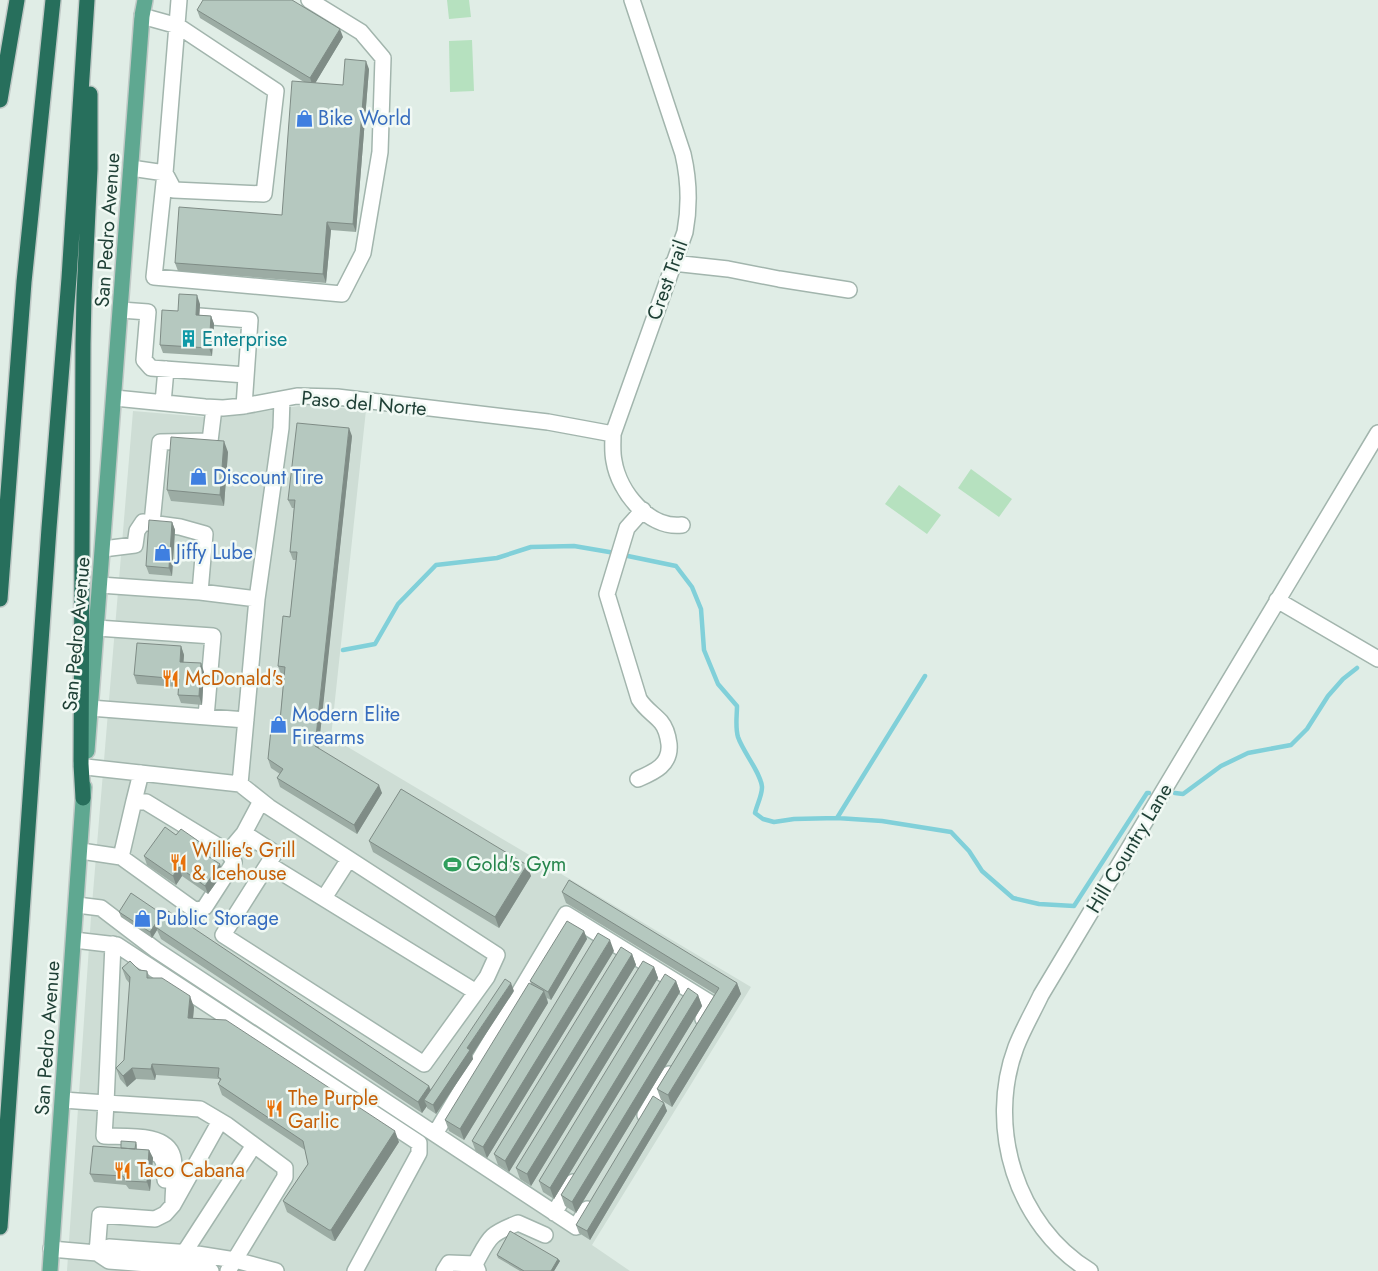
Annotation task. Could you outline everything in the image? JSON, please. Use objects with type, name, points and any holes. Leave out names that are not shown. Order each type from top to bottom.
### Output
[{"type":"highway","points":[[0,100],[17,0]]},
{"type":"highway","points":[[0,599],[24,282],[52,0]]},
{"type":"highway","points":[[83,798],[83,314],[90,170],[88,0]]},
{"type":"highway","points":[[0,1227],[88,0]]},
{"type":"main road","name":"San Pedro Avenue","points":[[83,765],[97,628],[142,16],[145,0]]},
{"type":"main road","name":"San Pedro Avenue","points":[[50,1271],[81,851],[83,798]]},
{"type":"street","points":[[180,0],[154,277],[342,294],[363,253],[380,152],[383,58],[361,32],[309,0]]},
{"type":"street","name":"Crest Trail","points":[[632,0],[683,154],[688,185],[688,216],[613,434],[614,461],[617,475],[624,488],[642,510],[664,524],[682,525]]},
{"type":"street","points":[[142,16],[178,26],[276,92],[264,194],[174,190],[165,173]]},
{"type":"street","points":[[131,168],[165,173]]},
{"type":"street","points":[[673,263],[728,269],[779,280],[849,290]]},
{"type":"street","points":[[121,310],[164,314]]},
{"type":"street","points":[[148,312],[144,360],[151,368],[246,375]]},
{"type":"street","points":[[199,316],[250,320],[244,406]]},
{"type":"street","points":[[163,403],[166,369]]},
{"type":"street","name":"Paso del Norte","points":[[115,398],[214,408],[244,406],[304,396],[337,397],[548,422],[613,434]]},
{"type":"street","points":[[240,784],[257,599],[282,428],[282,399]]},
{"type":"street","points":[[152,523],[160,442],[210,441],[214,408]]},
{"type":"street","name":"Hill Country Lane","points":[[1090,1271],[1070,1257],[1046,1233],[1022,1193],[1014,1173],[1008,1149],[1004,1117],[1009,1073],[1016,1047],[1041,995],[1378,433]]},
{"type":"street","points":[[638,778],[656,771],[664,764],[668,757],[669,747],[666,731],[662,724],[647,710],[640,699],[608,599],[608,588],[627,528],[642,510]]},
{"type":"street","points":[[103,549],[135,545],[137,531],[143,522],[180,526],[205,534],[200,592]]},
{"type":"street","points":[[100,585],[200,592],[257,599]]},
{"type":"street","points":[[1277,600],[1378,659]]},
{"type":"street","points":[[97,628],[213,636],[206,717]]},
{"type":"street","points":[[90,708],[246,720]]},
{"type":"street","points":[[83,765],[240,784],[261,801],[497,955],[487,977],[424,1064],[223,935],[275,853],[244,833]]},
{"type":"street","points":[[121,858],[141,773]]},
{"type":"street","points":[[134,801],[146,802],[231,857]]},
{"type":"street","points":[[81,851],[121,858],[196,911],[205,907],[261,801]]},
{"type":"street","points":[[324,898],[349,859]]},
{"type":"street","points":[[268,864],[476,992]]},
{"type":"street","points":[[77,905],[101,908],[156,950],[435,1134],[469,1150],[514,1180],[533,1199],[576,1227],[596,1194]]},
{"type":"street","points":[[435,1134],[566,914],[596,938],[642,967],[666,975],[712,1004],[697,1029]]},
{"type":"street","points":[[74,940],[117,945],[419,1143],[419,1152],[355,1271]]},
{"type":"street","points":[[113,944],[104,1136],[110,1144],[129,1150],[154,1152],[160,1155],[164,1162],[169,1210]]},
{"type":"street","points":[[656,992],[666,975]]},
{"type":"street","points":[[680,1006],[690,990]]},
{"type":"street","points":[[636,1128],[677,1062]]},
{"type":"street","points":[[63,1100],[200,1109],[220,1121],[285,1168],[285,1177],[231,1266]]},
{"type":"street","points":[[97,1253],[100,1215],[155,1219],[169,1210],[220,1121]]},
{"type":"street","points":[[104,1136],[154,1139],[163,1142],[170,1148],[173,1158],[169,1210]]},
{"type":"street","points":[[184,1253],[254,1145]]},
{"type":"street","points":[[554,1213],[579,1172]]},
{"type":"street","points":[[533,1199],[542,1182]]},
{"type":"street","points":[[444,1271],[449,1263],[476,1267],[490,1237],[518,1223],[545,1235]]},
{"type":"street","points":[[97,1253],[109,1247],[184,1253],[231,1266],[276,1271]]},
{"type":"street","points":[[51,1249],[97,1253],[109,1261],[154,1268],[203,1270]]},
{"type":"shaded area","points":[[305,405],[366,410],[331,737],[751,987],[592,1245],[630,1271],[67,1271],[91,917],[133,411],[205,417],[234,416]]},
{"type":"green space","points":[[447,0],[469,0],[471,17],[449,19]]},
{"type":"green space","points":[[472,40],[474,91],[450,92],[449,41]]},
{"type":"green space","points":[[971,469],[1012,499],[999,517],[958,488]]},
{"type":"green space","points":[[899,485],[941,515],[927,534],[885,504]]},
{"type":"building","points":[[203,0],[292,0],[340,29],[310,78],[197,10]]},
{"type":"building","points":[[345,59],[366,61],[353,224],[327,222],[323,274],[175,263],[179,207],[282,215],[292,81],[343,85]]},
{"type":"building","name":"Enterprise","points":[[179,294],[197,295],[196,315],[211,316],[209,348],[160,345],[162,310],[178,311]]},
{"type":"building","points":[[297,423],[349,428],[315,746],[379,785],[354,825],[277,778],[283,769],[268,759],[272,720],[280,721],[285,667],[278,666],[283,616],[290,617],[297,552],[290,552],[295,500],[288,500]]},
{"type":"building","name":"Discount Tire","points":[[171,437],[224,441],[220,495],[167,490]]},
{"type":"building","name":"Jiffy Lube","points":[[149,520],[172,522],[169,568],[146,566]]},
{"type":"building","name":"McDonald's","points":[[137,643],[181,646],[180,662],[201,663],[199,696],[178,695],[179,679],[134,675]]},
{"type":"building","name":"Gold's Gym","points":[[401,789],[527,865],[495,917],[369,841]]},
{"type":"building","name":"Willie's Grill & Icehouse","points":[[165,827],[176,835],[181,829],[204,845],[200,851],[220,864],[205,886],[179,867],[173,876],[144,856]]},
{"type":"building","points":[[569,880],[737,983],[668,1095],[657,1089],[719,988],[562,892]]},
{"type":"building","name":"Public Storage","points":[[131,893],[162,914],[150,932],[119,912]]},
{"type":"building","points":[[168,911],[429,1086],[418,1102],[157,928]]},
{"type":"building","points":[[567,921],[584,931],[548,992],[530,981]]},
{"type":"building","points":[[598,933],[610,940],[483,1147],[472,1141]]},
{"type":"building","points":[[621,947],[632,954],[505,1161],[494,1154]]},
{"type":"building","points":[[130,961],[139,970],[147,971],[147,978],[162,978],[190,996],[188,1018],[226,1020],[395,1131],[331,1230],[283,1201],[308,1164],[303,1141],[218,1084],[221,1079],[218,1077],[219,1068],[152,1064],[151,1069],[132,1068],[123,1076],[116,1068],[124,1060],[130,977],[122,968]]},
{"type":"building","points":[[643,961],[654,967],[527,1174],[516,1168]]},
{"type":"building","points":[[665,974],[676,981],[550,1188],[539,1181]]},
{"type":"building","points":[[505,979],[511,983],[467,1048],[470,1050],[433,1105],[424,1100]]},
{"type":"building","points":[[529,983],[544,991],[460,1129],[445,1120]]},
{"type":"building","points":[[688,988],[698,995],[572,1202],[561,1195]]},
{"type":"building","points":[[653,1096],[664,1103],[587,1231],[576,1225]]},
{"type":"building","points":[[121,1141],[136,1142],[135,1149],[121,1148]]},
{"type":"building","name":"Taco Cabana","points":[[93,1146],[149,1150],[147,1182],[126,1181],[123,1176],[90,1174]]},
{"type":"building","points":[[510,1231],[558,1259],[551,1271],[524,1271],[497,1255]]},
{"type":"waterway","points":[[343,650],[375,644],[398,604],[436,565],[497,558],[531,547],[574,546],[615,553]]},
{"type":"waterway","points":[[623,555],[676,566],[692,587],[701,609],[704,650],[718,684],[737,706],[736,725],[738,737],[761,781],[761,794],[755,813],[763,819],[774,822],[794,819],[837,818],[882,821],[951,832],[969,851],[982,871],[1013,898],[1039,904],[1074,906],[1147,793],[1149,793]]},
{"type":"waterway","points":[[1175,793],[1183,794],[1221,766],[1248,753],[1291,745],[1307,729],[1328,696],[1343,679],[1357,668]]},
{"type":"waterway","points":[[837,818],[925,676]]},
{"type":"place","name":"Bike World","points":[[304,118]]},
{"type":"place","name":"Enterprise","points":[[188,339]]},
{"type":"place","name":"Discount Tire","points":[[199,477]]},
{"type":"place","name":"Jiffy Lube","points":[[162,552]]},
{"type":"place","name":"McDonald's","points":[[171,678]]},
{"type":"place","name":"Modern Elite Firearms","points":[[278,725]]},
{"type":"place","name":"Willie's Grill & Icehouse","points":[[178,862]]},
{"type":"place","name":"Gold's Gym","points":[[452,864]]},
{"type":"place","name":"Public Storage","points":[[142,918]]},
{"type":"place","name":"The Purple Garlic","points":[[274,1109]]},
{"type":"place","name":"Taco Cabana","points":[[123,1170]]}]
